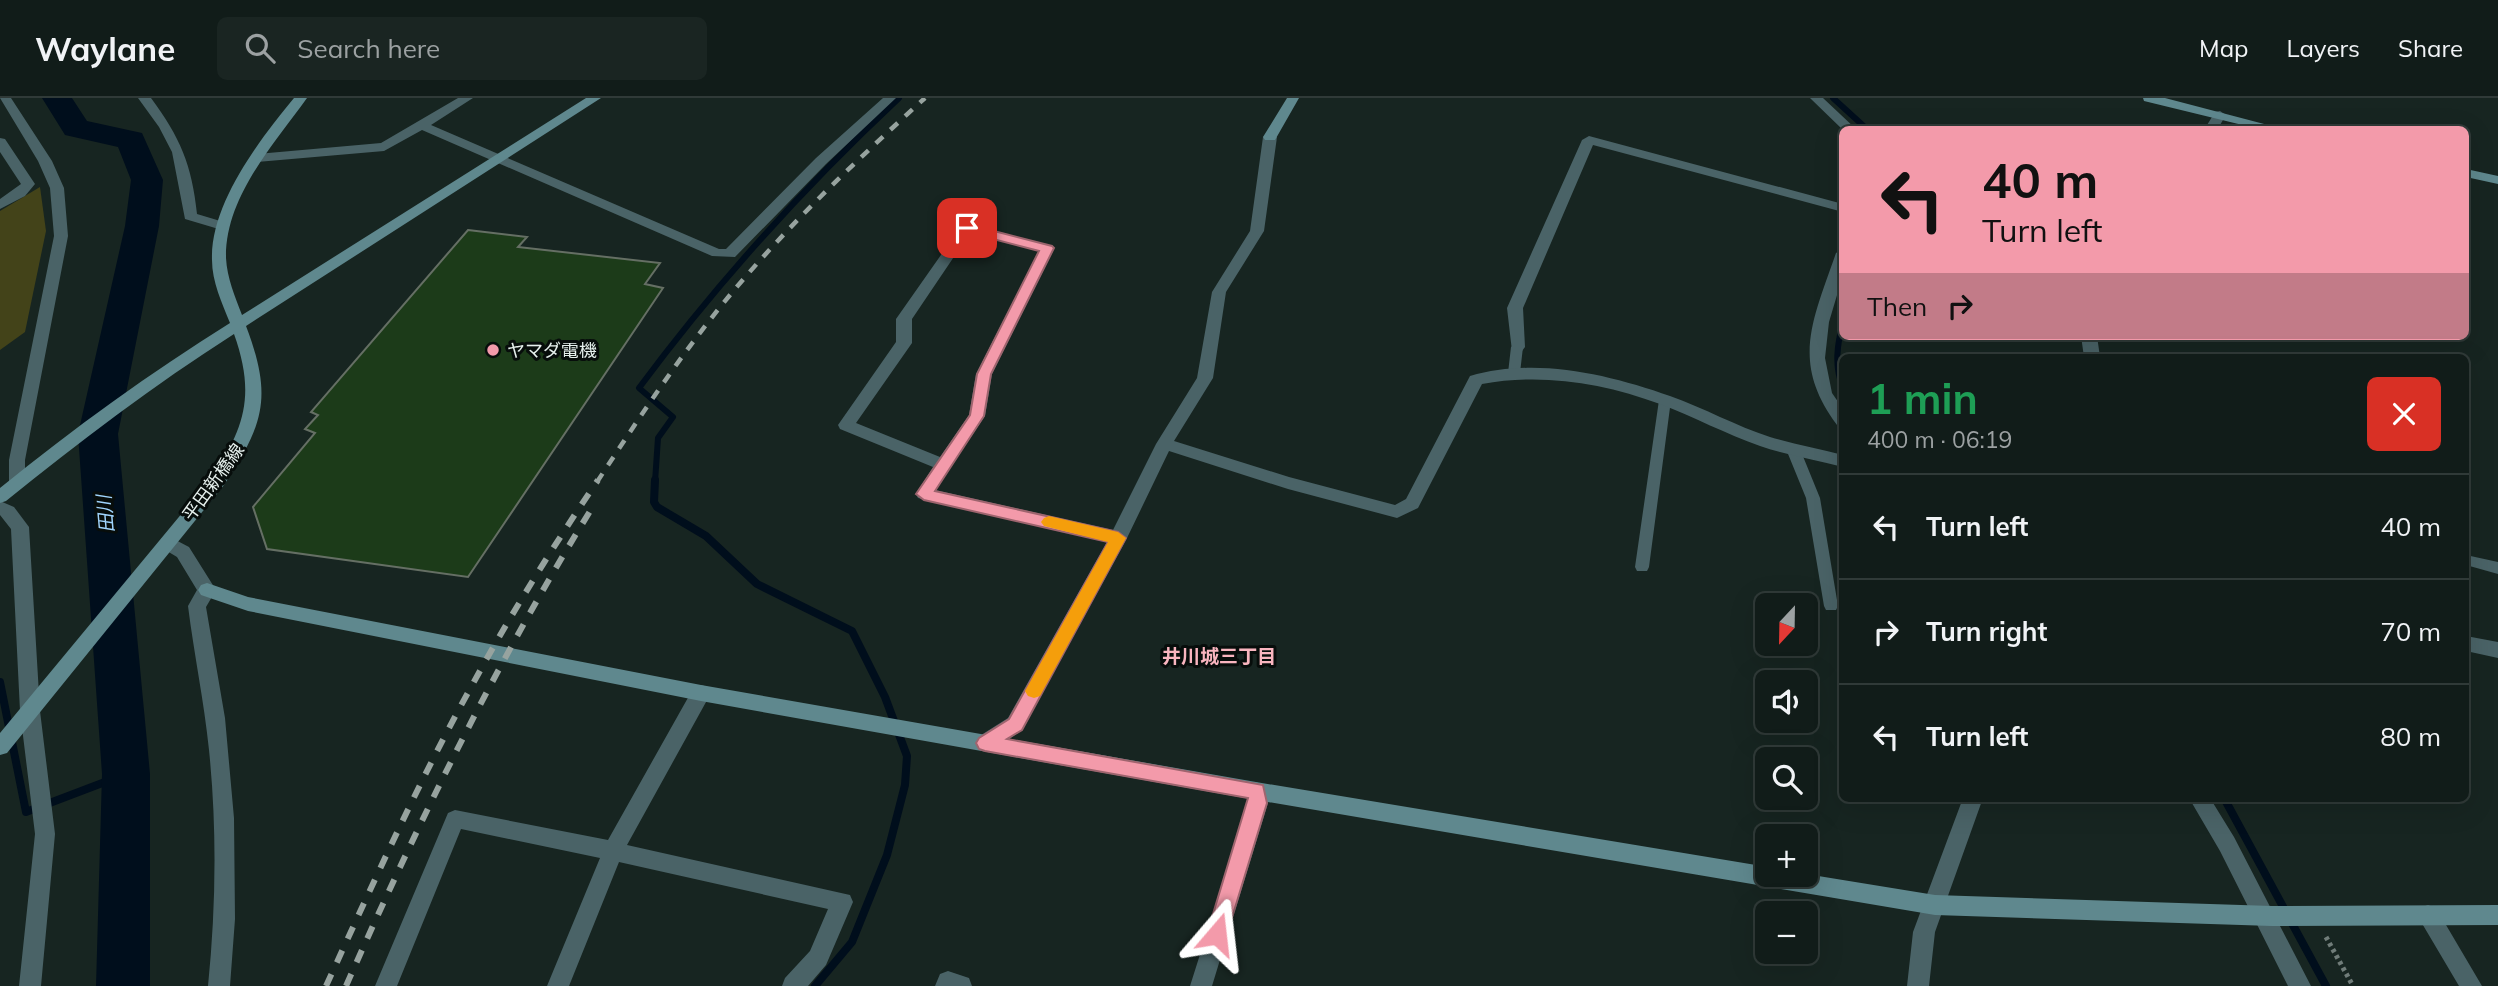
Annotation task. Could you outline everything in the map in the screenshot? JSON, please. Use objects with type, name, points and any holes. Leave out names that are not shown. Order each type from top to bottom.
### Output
[{"type":"street","points":[[5,98],[46,161],[57,188],[61,236],[17,460],[21,479]]},
{"type":"street","points":[[144,98],[166,128],[187,173],[190,216],[222,226]]},
{"type":"street","name":"平田新橋線","points":[[0,747],[224,472],[248,432],[256,406],[255,385],[222,282],[219,253],[222,226],[257,158],[301,98]]},
{"type":"street","points":[[257,158],[384,147],[467,98]]},
{"type":"street","points":[[0,497],[177,363],[237,322],[595,98]]},
{"type":"street","points":[[421,125],[717,253],[730,254],[821,161],[890,98]]},
{"type":"street","points":[[985,743],[1015,724],[1118,538],[1164,444],[1205,378],[1219,292],[1257,231],[1270,137],[1293,98]]},
{"type":"street","points":[[1816,98],[1847,126]]},
{"type":"street","points":[[2149,98],[2265,126]]},
{"type":"street","points":[[2213,126],[2220,115]]},
{"type":"street","points":[[1517,347],[1514,308],[1589,140],[1839,207]]},
{"type":"street","points":[[0,142],[28,184],[1,203]]},
{"type":"street","points":[[2469,174],[2498,180]]},
{"type":"street","points":[[943,464],[846,425],[904,343],[904,319],[967,228],[1047,248],[984,374],[977,416],[924,494],[1118,538]]},
{"type":"street","points":[[1839,265],[1822,316],[1817,348],[1818,371],[1825,394],[1839,415]]},
{"type":"street","points":[[1164,444],[1288,483],[1397,512],[1412,503],[1476,380],[1514,373],[1555,374],[1602,382],[1665,400],[1764,441],[1839,460]]},
{"type":"street","points":[[0,508],[20,527],[30,711],[45,834],[30,986]]},
{"type":"street","points":[[168,543],[183,552],[207,590],[248,604],[701,693],[1256,791],[1935,905],[2267,915],[2498,915]]},
{"type":"street","points":[[207,590],[197,606],[215,719],[226,827],[219,986]]},
{"type":"street","points":[[2469,645],[2498,650]]},
{"type":"street","points":[[558,986],[613,850],[701,693]]},
{"type":"street","points":[[1201,986],[1258,803],[1256,791]]},
{"type":"street","points":[[1918,986],[1924,932],[1972,802]]},
{"type":"street","points":[[2201,802],[2267,915],[2300,986]]},
{"type":"street","points":[[386,986],[455,818],[613,850],[842,902],[818,958],[793,986]]},
{"type":"street","points":[[2428,915],[2471,986]]},
{"type":"street","points":[[946,986],[948,982],[961,986]]},
{"type":"lane","points":[[1514,373],[1517,347]]},
{"type":"lane","points":[[1642,567],[1665,400]]},
{"type":"lane","points":[[1793,449],[1814,498],[1831,606]]},
{"type":"lane","points":[[2469,562],[2498,568]]},
{"type":"path","points":[[2309,915],[2353,986]]},
{"type":"shaded area","points":[[40,187],[46,231],[25,332],[0,350],[0,211]]},
{"type":"building","name":"ヤマダ電機","points":[[468,230],[527,237],[518,247],[660,263],[645,284],[663,288],[468,577],[267,549],[253,507],[315,433],[305,429],[318,415],[311,412]]},
{"type":"waterway","name":"田川","points":[[57,98],[76,128],[131,140],[147,180],[142,226],[98,434],[126,774],[123,986]]},
{"type":"waterway","points":[[655,482],[658,438],[673,417],[639,388],[699,311],[763,237],[829,166],[899,98]]},
{"type":"waterway","points":[[1833,98],[1864,126]]},
{"type":"waterway","points":[[1839,339],[1839,375]]},
{"type":"waterway","points":[[655,480],[654,502],[657,507],[706,536],[757,584],[852,631],[885,697],[907,756],[905,785],[887,855],[852,942],[815,986]]},
{"type":"waterway","points":[[0,682],[26,812],[126,774]]},
{"type":"waterway","points":[[2226,802],[2326,986]]},
{"type":"railway","points":[[597,482],[677,363],[730,295],[824,193],[925,98]]},
{"type":"railway","points":[[326,986],[450,725],[516,609],[598,480]]},
{"type":"railway","points":[[346,986],[461,742],[524,624],[592,508]]},
{"type":"slow traffic","points":[[1034,691],[1118,538],[1049,522]]},
{"type":"place","name":"ヤマダ電機","points":[[493,350]]},
{"type":"district","name":"井川城三丁目","points":[[1219,656]]},
{"type":"route","points":[[967,228],[1047,248],[984,374],[977,416],[924,494],[1118,538],[1015,724],[985,743],[1256,791],[1258,803],[1217,934]]}]
